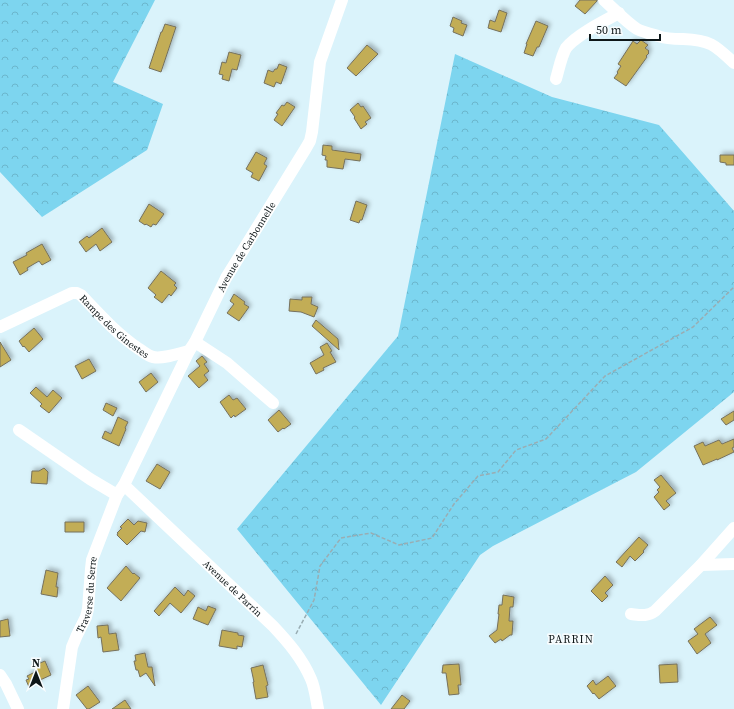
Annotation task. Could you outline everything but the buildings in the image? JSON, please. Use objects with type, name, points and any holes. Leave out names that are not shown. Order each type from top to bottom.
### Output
[{"type":"street","name":"Avenue de Carbonnelle","points":[[124,485],[226,278],[310,141],[320,62],[342,0]]},
{"type":"street","points":[[604,0],[638,29],[660,37],[686,39],[712,44],[734,63]]},
{"type":"street","points":[[556,78],[565,50],[570,44],[619,13]]},
{"type":"street","name":"Rampe des Ginestes","points":[[0,327],[72,293],[77,293],[81,295],[110,326],[131,344],[150,356],[159,358],[192,347]]},
{"type":"street","points":[[192,347],[227,363],[273,403]]},
{"type":"street","points":[[19,430],[90,479],[117,495]]},
{"type":"street","name":"Avenue de Parrin","points":[[124,485],[273,626],[290,645],[300,658],[311,679],[318,709]]},
{"type":"street","name":"Traverse du Serre","points":[[63,709],[72,647],[86,617],[88,609],[90,569],[92,560],[117,495],[124,485]]},
{"type":"street","points":[[631,614],[645,616],[651,614],[701,565],[734,528]]},
{"type":"street","points":[[701,565],[734,564]]},
{"type":"street","points":[[0,675],[18,709]]},
{"type":"path","points":[[290,645],[314,600],[320,566],[341,538],[371,532],[400,545],[432,538],[454,504],[478,476],[498,472],[516,450],[546,439],[605,376],[693,327],[734,287]]},
{"type":"green space","points":[[0,0],[155,0],[113,82],[163,104],[147,150],[42,217],[0,172]]},
{"type":"green space","points":[[455,54],[552,97],[659,125],[734,211],[734,392],[636,472],[493,546],[480,555],[381,705],[237,529],[398,336]]},
{"type":"district","name":"PARRIN","points":[[571,639]]}]
